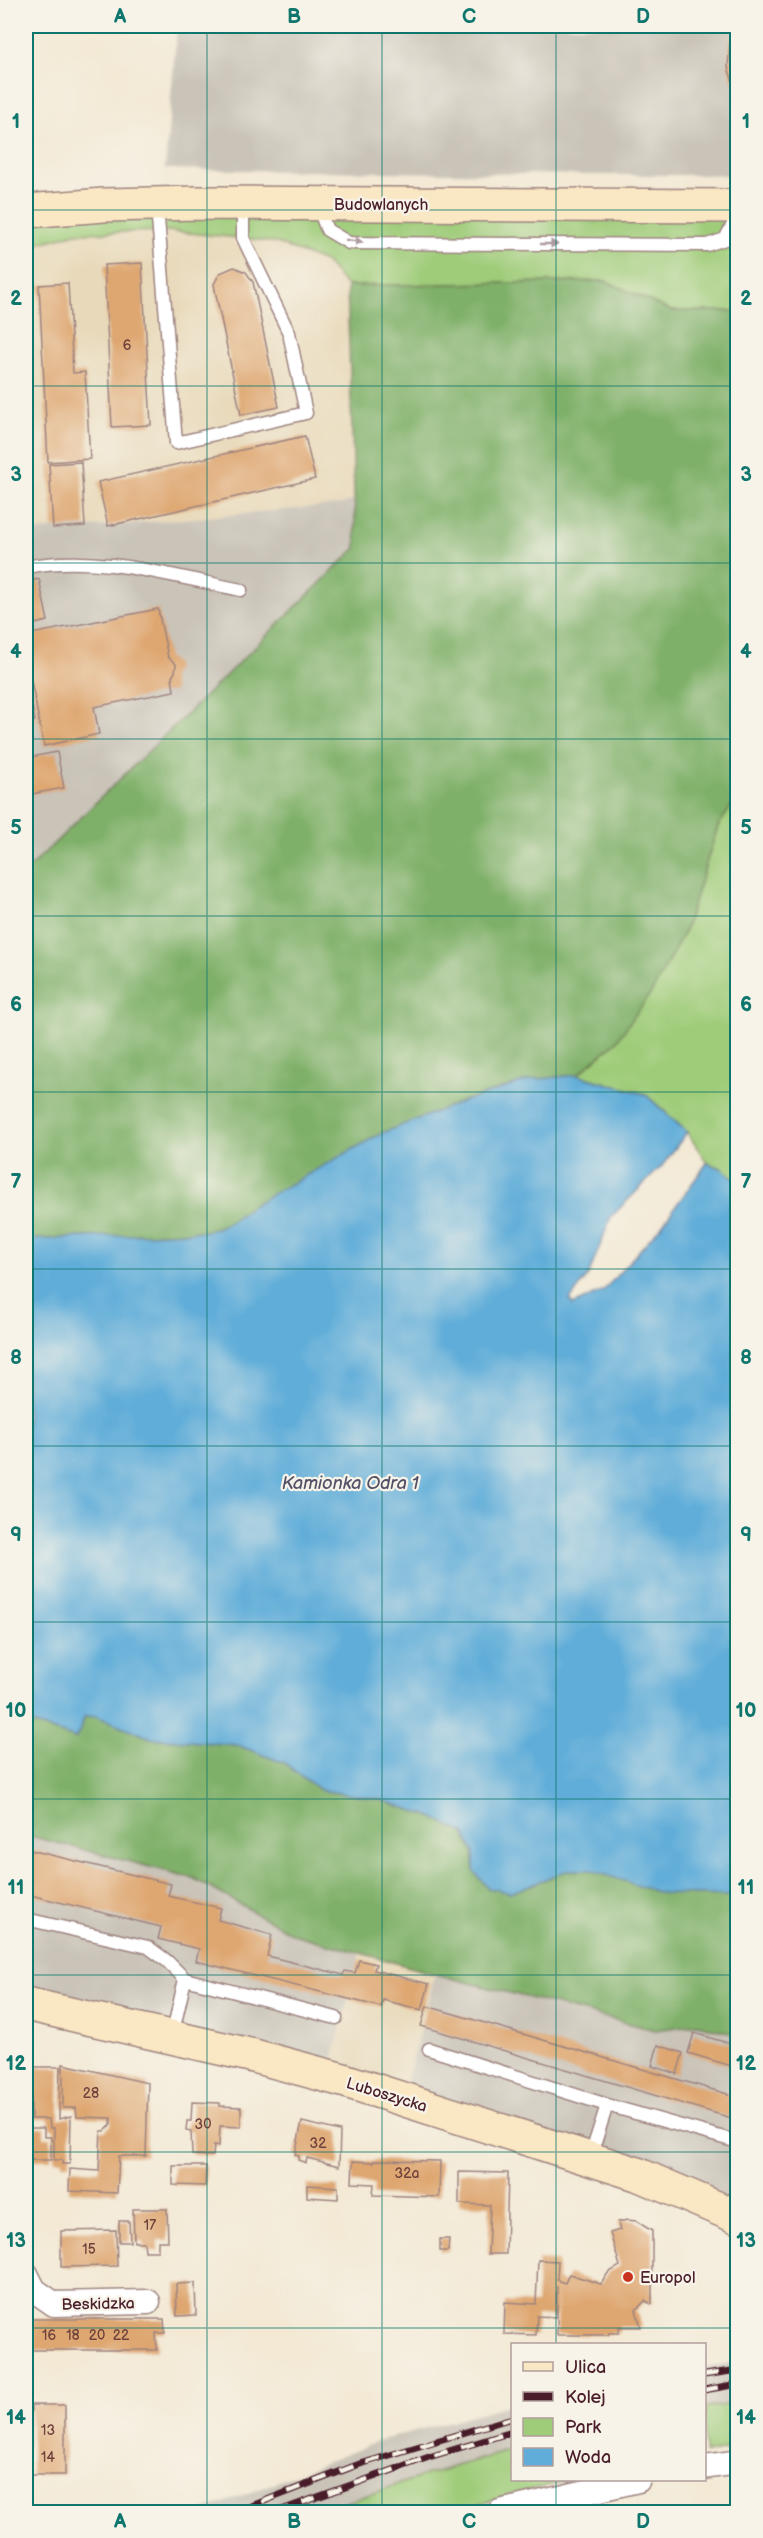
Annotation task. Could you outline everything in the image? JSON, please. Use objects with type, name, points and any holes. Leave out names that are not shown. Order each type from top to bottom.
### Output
[{"type":"street","name":"Budowlanych","points":[[26,211],[157,204],[243,203],[738,206]]},
{"type":"street","name":"Luboszycka","points":[[26,2004],[172,2037],[343,2080],[590,2159],[682,2192],[738,2217]]},
{"type":"street","name":"Beskidzka","points":[[26,2274],[34,2290],[54,2304],[148,2302]]},
{"type":"street","points":[[706,2467],[738,2462]]},
{"type":"street","points":[[500,2512],[634,2481]]},
{"type":"lane","points":[[157,204],[176,443],[306,413],[289,333],[243,238],[243,203]]},
{"type":"lane","points":[[317,204],[327,230],[350,243],[707,245],[725,239],[738,214]]},
{"type":"lane","points":[[26,567],[44,563],[85,562],[113,565],[241,590]]},
{"type":"lane","points":[[26,1919],[148,1947],[167,1960],[185,1979],[336,2018]]},
{"type":"lane","points":[[172,2037],[185,1979]]},
{"type":"lane","points":[[429,2049],[607,2105],[738,2142]]},
{"type":"lane","points":[[590,2159],[607,2105]]},
{"type":"shaded area","points":[[177,26],[737,26],[737,175],[165,169]]},
{"type":"shaded area","points":[[169,231],[277,243],[325,262],[347,286],[354,500],[338,505],[108,526],[53,528],[26,534],[26,247],[76,233]]},
{"type":"shaded area","points":[[354,500],[356,548],[26,871],[26,534],[53,528],[108,526],[338,505]]},
{"type":"shaded area","points":[[26,1835],[193,1878],[293,1934],[360,1954],[328,2076],[26,2004]]},
{"type":"shaded area","points":[[360,1954],[435,1974],[402,2098],[328,2076]]},
{"type":"shaded area","points":[[435,1974],[655,2030],[698,2024],[737,2035],[737,2217],[402,2098]]},
{"type":"shaded area","points":[[737,2362],[737,2403],[706,2408],[706,2367]]},
{"type":"shaded area","points":[[511,2404],[511,2450],[428,2474],[319,2512],[201,2512],[382,2440]]},
{"type":"green space","points":[[737,206],[737,311],[671,311],[606,281],[347,286],[325,262],[277,243],[169,231],[76,233],[26,247],[26,211]]},
{"type":"green space","points":[[606,281],[671,311],[737,311],[737,798],[718,826],[685,930],[653,990],[616,1042],[577,1075],[530,1080],[464,1101],[258,1202],[228,1223],[208,1231],[26,1240],[26,871],[356,548],[347,286]]},
{"type":"green space","points":[[737,798],[737,1181],[721,1168],[707,1163],[687,1132],[645,1094],[577,1075],[616,1042],[685,930],[718,826]]},
{"type":"green space","points":[[96,1716],[151,1738],[237,1745],[284,1763],[320,1790],[378,1799],[430,1816],[464,1833],[474,1853],[474,1871],[510,1893],[568,1870],[591,1870],[621,1878],[717,1895],[737,1896],[737,2035],[698,2024],[655,2030],[435,1974],[293,1934],[193,1878],[26,1835],[26,1722],[76,1738],[81,1730],[84,1717]]},
{"type":"green space","points":[[737,2403],[737,2448],[706,2454],[706,2408]]},
{"type":"green space","points":[[511,2450],[511,2481],[568,2481],[509,2495],[458,2512],[319,2512],[428,2474]]},
{"type":"water","name":"Kamionka Odra 1","points":[[577,1075],[645,1094],[687,1132],[662,1166],[611,1217],[589,1274],[570,1300],[573,1305],[603,1291],[662,1225],[707,1163],[721,1168],[737,1181],[737,1896],[663,1894],[591,1870],[568,1870],[510,1893],[488,1888],[474,1871],[474,1853],[464,1833],[430,1816],[378,1799],[320,1790],[284,1763],[237,1745],[151,1738],[96,1716],[84,1717],[81,1730],[76,1738],[26,1722],[26,1240],[208,1231],[228,1223],[258,1202],[382,1133],[464,1101],[530,1080]]},
{"type":"building","points":[[738,26],[738,97],[728,67],[730,44]]},
{"type":"building","points":[[142,263],[151,425],[112,427],[104,265]]},
{"type":"building","points":[[234,267],[246,272],[253,282],[279,407],[241,415],[214,284],[220,273]]},
{"type":"building","points":[[68,283],[73,373],[85,372],[90,459],[48,462],[39,285]]},
{"type":"building","points":[[305,436],[315,479],[108,526],[98,482]]},
{"type":"building","points":[[81,462],[85,526],[53,528],[49,464]]},
{"type":"building","points":[[39,579],[48,621],[26,626],[26,582]]},
{"type":"building","points":[[158,609],[168,657],[176,664],[172,677],[174,691],[94,707],[99,734],[44,746],[26,655],[26,635]]},
{"type":"building","points":[[26,679],[35,721],[26,723]]},
{"type":"building","points":[[57,752],[64,788],[26,795],[26,758]]},
{"type":"building","points":[[26,1849],[171,1884],[168,1896],[221,1908],[218,1920],[272,1935],[267,1956],[343,1975],[345,1971],[355,1973],[359,1960],[376,1964],[374,1970],[429,1984],[422,2010],[383,2000],[381,2007],[196,1961],[199,1949],[158,1939],[161,1927],[26,1894]]},
{"type":"building","points":[[427,2006],[738,2097],[738,2120],[421,2026]]},
{"type":"building","points":[[694,2033],[738,2046],[738,2068],[688,2053]]},
{"type":"building","points":[[658,2045],[683,2053],[677,2074],[652,2066]]},
{"type":"building","points":[[63,2064],[148,2083],[146,2156],[119,2156],[117,2193],[69,2191],[70,2169],[99,2171],[101,2131],[105,2131],[111,2125],[111,2118],[77,2117],[76,2108],[63,2108]]},
{"type":"building","points":[[31,2067],[60,2067],[59,2119],[71,2116],[70,2164],[62,2164],[62,2160],[54,2160],[54,2128],[50,2128],[49,2119],[31,2119]]},
{"type":"building","points":[[192,2102],[220,2103],[220,2106],[241,2107],[241,2127],[220,2126],[219,2146],[214,2145],[213,2156],[192,2155],[191,2131],[186,2130],[187,2121],[191,2121]]},
{"type":"building","points":[[302,2122],[340,2131],[339,2166],[307,2158],[306,2163],[298,2160],[299,2156],[295,2155]]},
{"type":"building","points":[[27,2128],[44,2128],[44,2137],[51,2137],[51,2160],[26,2160]]},
{"type":"building","points":[[374,2160],[440,2161],[439,2197],[373,2195],[374,2184],[352,2183],[353,2161],[374,2162]]},
{"type":"building","points":[[173,2166],[206,2166],[205,2186],[173,2185]]},
{"type":"building","points":[[459,2172],[508,2173],[506,2254],[488,2254],[490,2205],[459,2204]]},
{"type":"building","points":[[307,2185],[338,2187],[338,2199],[307,2197]]},
{"type":"building","points":[[133,2209],[167,2209],[168,2241],[158,2241],[158,2251],[145,2251],[144,2242],[134,2242]]},
{"type":"building","points":[[119,2221],[129,2221],[130,2242],[119,2242]]},
{"type":"building","name":"Europol","points":[[636,2221],[652,2231],[652,2304],[645,2301],[636,2310],[641,2327],[619,2327],[619,2333],[608,2335],[557,2335],[557,2286],[556,2317],[537,2316],[536,2335],[504,2334],[505,2302],[536,2304],[538,2260],[558,2261],[557,2279],[559,2281],[565,2283],[569,2274],[601,2284],[608,2273],[620,2266],[610,2233],[620,2230],[618,2222]]},
{"type":"building","points":[[116,2230],[117,2266],[61,2267],[61,2231]]},
{"type":"building","points":[[440,2239],[449,2239],[448,2251],[440,2251]]},
{"type":"building","points":[[195,2283],[196,2315],[177,2316],[176,2284]]},
{"type":"building","points":[[26,2319],[164,2319],[165,2333],[156,2333],[157,2350],[26,2350]]},
{"type":"building","points":[[31,2405],[65,2405],[65,2475],[31,2475]]},
{"type":"railway","points":[[706,2375],[738,2370]]},
{"type":"railway","points":[[706,2390],[738,2384]]},
{"type":"railway","points":[[236,2512],[357,2465],[511,2418]]},
{"type":"railway","points":[[276,2512],[429,2457],[511,2432]]},
{"type":"place","name":"Europol","points":[[628,2277]]}]
